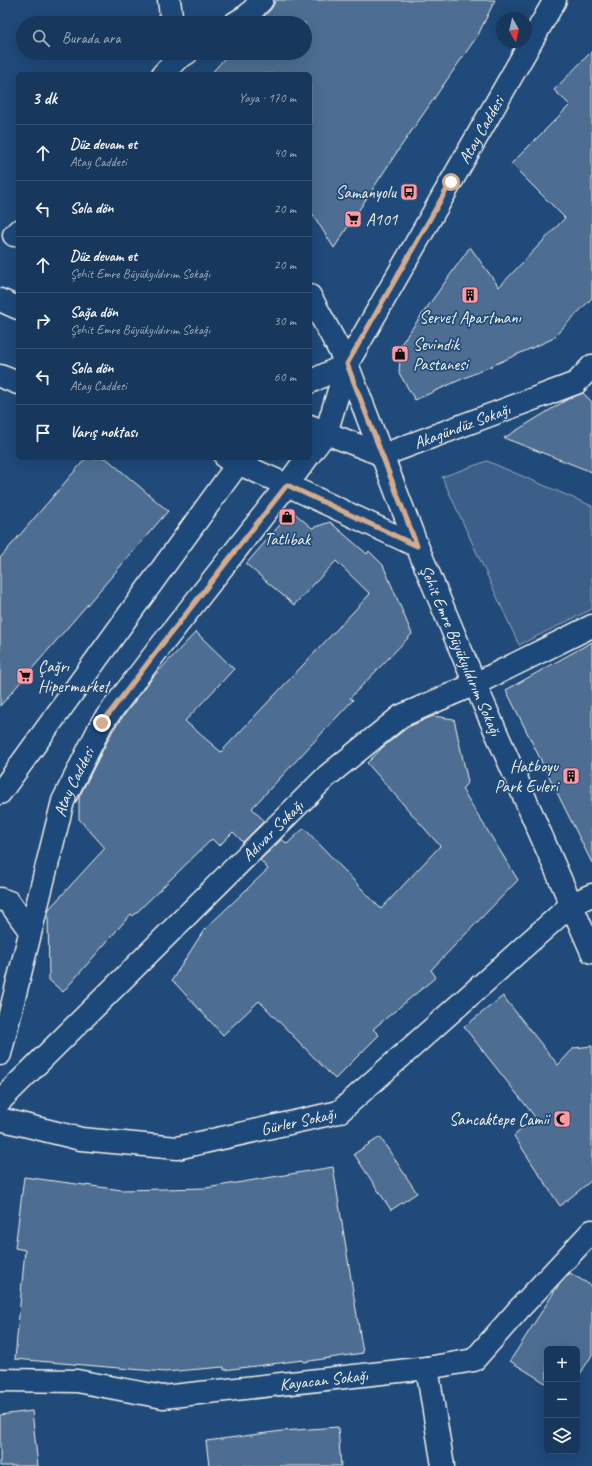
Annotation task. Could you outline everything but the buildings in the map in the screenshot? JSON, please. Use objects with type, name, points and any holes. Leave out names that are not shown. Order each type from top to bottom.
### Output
[{"type":"street","points":[[169,0],[171,16]]},
{"type":"street","points":[[246,16],[262,0]]},
{"type":"street","name":"Atay Caddesi","points":[[312,448],[318,430],[347,364],[555,0]]},
{"type":"street","points":[[0,300],[16,307]]},
{"type":"street","points":[[312,300],[347,364],[312,381]]},
{"type":"street","name":"Şehit Emre Büyükyıldırım Sokağı","points":[[347,364],[417,546],[475,684],[592,952]]},
{"type":"street","name":"Akagündüz Sokağı","points":[[383,455],[576,383],[592,366]]},
{"type":"street","points":[[0,376],[16,382]]},
{"type":"street","points":[[318,430],[383,455]]},
{"type":"street","points":[[0,793],[235,460]]},
{"type":"street","name":"Şehit Emre Büyükyıldırım Sokağı","points":[[235,460],[417,546]]},
{"type":"street","name":"Atay Caddesi","points":[[0,1054],[63,802],[102,723],[306,460]]},
{"type":"street","name":"Adıvar Sokağı","points":[[0,1101],[327,776],[401,716],[475,684],[592,626]]},
{"type":"street","name":"Gürler Sokağı","points":[[0,1119],[81,1139],[177,1148],[339,1112],[572,904],[592,895]]},
{"type":"street","points":[[0,899],[9,902],[30,931]]},
{"type":"street","name":"Kayacan Sokağı","points":[[0,1380],[77,1381],[164,1397],[426,1368],[474,1360],[592,1231]]},
{"type":"street","points":[[426,1368],[442,1466]]},
{"type":"shaded area","points":[[487,461],[592,506],[592,609],[519,645],[442,477]]},
{"type":"place","name":"Samanyolu","points":[[409,192]]},
{"type":"place","name":"A101","points":[[353,219]]},
{"type":"place","name":"Servet Apartmanı","points":[[470,295]]},
{"type":"place","name":"Sevindik Pastanesi","points":[[400,354]]},
{"type":"place","name":"Tatlıbak","points":[[287,517]]},
{"type":"place","name":"Çağrı Hipermarket","points":[[25,676]]},
{"type":"place","name":"Hatboyu Park Evleri","points":[[571,776]]},
{"type":"place","name":"Sancaktepe Camii","points":[[562,1119]]},
{"type":"route","points":[[102,723],[287,485],[417,546],[347,364],[451,182]]}]
